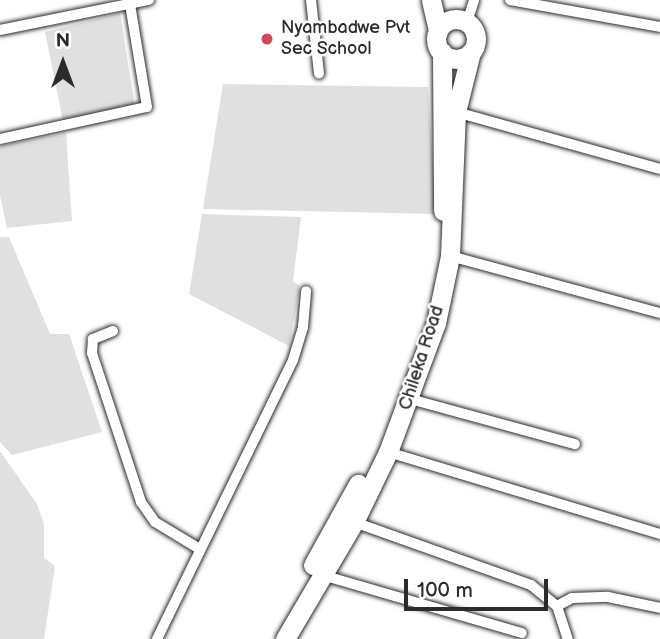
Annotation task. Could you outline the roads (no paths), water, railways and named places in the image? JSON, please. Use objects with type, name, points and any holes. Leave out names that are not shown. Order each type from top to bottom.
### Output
[{"type":"highway","name":"Chileka Road","points":[[271,639],[377,449],[421,334],[443,220],[442,52],[431,0]]},
{"type":"highway","name":"Chileka Road","points":[[285,639],[354,522],[388,452],[410,399],[436,323],[450,256],[456,112],[476,36],[452,0]]},
{"type":"highway","points":[[438,31],[446,22],[464,21]]},
{"type":"highway","points":[[442,52],[457,58],[471,52]]},
{"type":"street","points":[[0,30],[149,0]]},
{"type":"street","points":[[311,0],[319,74]]},
{"type":"street","points":[[464,21],[474,0]]},
{"type":"street","points":[[510,0],[660,27]]},
{"type":"street","points":[[0,139],[146,107],[130,4]]},
{"type":"street","points":[[456,112],[660,169]]},
{"type":"street","points":[[450,256],[660,313]]},
{"type":"street","points":[[157,639],[198,548],[293,360],[303,327],[306,291]]},
{"type":"street","points":[[113,331],[93,340],[92,353],[141,502],[155,522],[198,548]]},
{"type":"street","points":[[410,399],[575,444]]},
{"type":"street","points":[[388,452],[660,534]]},
{"type":"street","points":[[354,522],[531,585],[557,606],[568,639]]},
{"type":"street","points":[[322,575],[522,634]]},
{"type":"street","points":[[557,606],[572,598],[608,597],[660,608]]},
{"type":"place","name":"Nyambadwe Pvt Sec School","points":[[267,39]]}]
